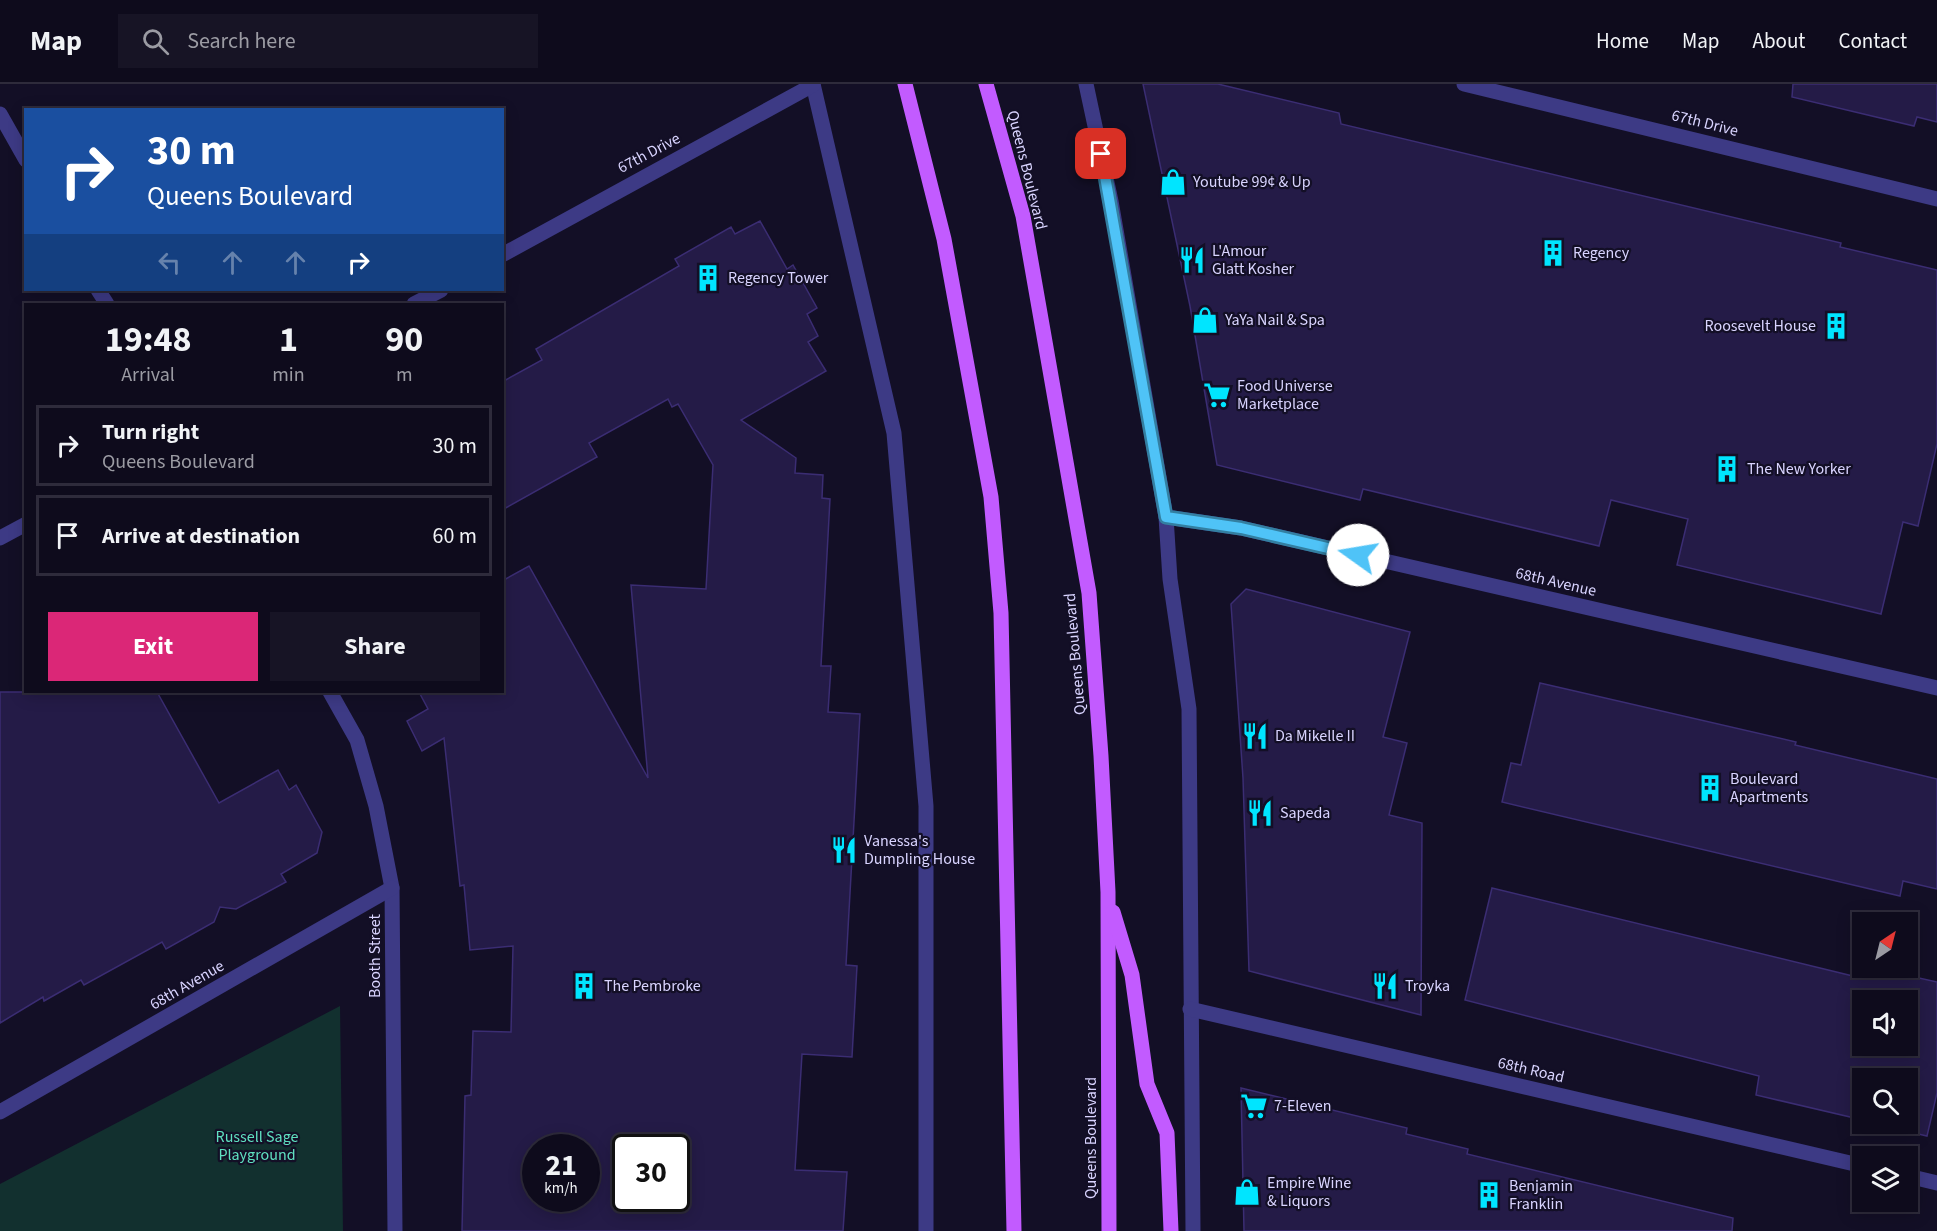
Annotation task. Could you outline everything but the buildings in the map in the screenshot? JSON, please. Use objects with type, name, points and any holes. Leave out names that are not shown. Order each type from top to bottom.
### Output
[{"type":"main road","name":"Queens Boulevard","points":[[986,84],[1023,216],[1089,593],[1108,892],[1109,1231]]},
{"type":"main road","points":[[905,86],[944,239],[993,518],[1001,614],[1014,1231]]},
{"type":"main road","points":[[1108,892],[1132,975],[1148,1084],[1167,1133],[1171,1231]]},
{"type":"street","points":[[1086,84],[1111,201],[1166,517],[1170,579],[1189,709],[1193,1231]]},
{"type":"street","name":"67th Drive","points":[[1464,84],[1937,199]]},
{"type":"street","points":[[813,85],[894,433],[926,806],[926,1231]]},
{"type":"street","name":"67th Drive","points":[[504,254],[813,85]]},
{"type":"street","points":[[0,114],[24,156]]},
{"type":"street","points":[[416,303],[439,291]]},
{"type":"street","name":"68th Avenue","points":[[1166,517],[1241,528],[1937,688]]},
{"type":"street","points":[[0,538],[24,525]]},
{"type":"street","name":"Booth Street","points":[[331,693],[357,740],[376,806],[392,888],[395,1231]]},
{"type":"street","name":"68th Avenue","points":[[0,1112],[392,888]]},
{"type":"street","name":"68th Road","points":[[1190,1009],[1852,1163]]},
{"type":"street","points":[[1918,1178],[1937,1183]]},
{"type":"green space","name":"Russell Sage Playground","points":[[340,1006],[343,1231],[0,1231],[0,1184]]},
{"type":"place","name":"Youtube 99¢ & Up","points":[[1173,182]]},
{"type":"place","name":"Regency","points":[[1553,253]]},
{"type":"place","name":"L'Amour Glatt Kosher","points":[[1192,260]]},
{"type":"place","name":"Regency Tower","points":[[708,278]]},
{"type":"place","name":"YaYa Nail & Spa","points":[[1205,320]]},
{"type":"place","name":"Roosevelt House","points":[[1836,326]]},
{"type":"place","name":"Food Universe Marketplace","points":[[1217,395]]},
{"type":"place","name":"The New Yorker","points":[[1727,469]]},
{"type":"place","name":"Da Mikelle II","points":[[1255,736]]},
{"type":"place","name":"Boulevard Apartments","points":[[1710,788]]},
{"type":"place","name":"Sapeda","points":[[1260,813]]},
{"type":"place","name":"Vanessa's Dumpling House","points":[[844,850]]},
{"type":"place","name":"The Pembroke","points":[[584,986]]},
{"type":"place","name":"Troyka","points":[[1385,986]]},
{"type":"place","name":"7-Eleven","points":[[1254,1106]]},
{"type":"place","name":"Empire Wine & Liquors","points":[[1247,1192]]},
{"type":"place","name":"Benjamin Franklin","points":[[1489,1195]]},
{"type":"route","points":[[1101,154],[1166,517],[1241,528],[1358,555]]}]
